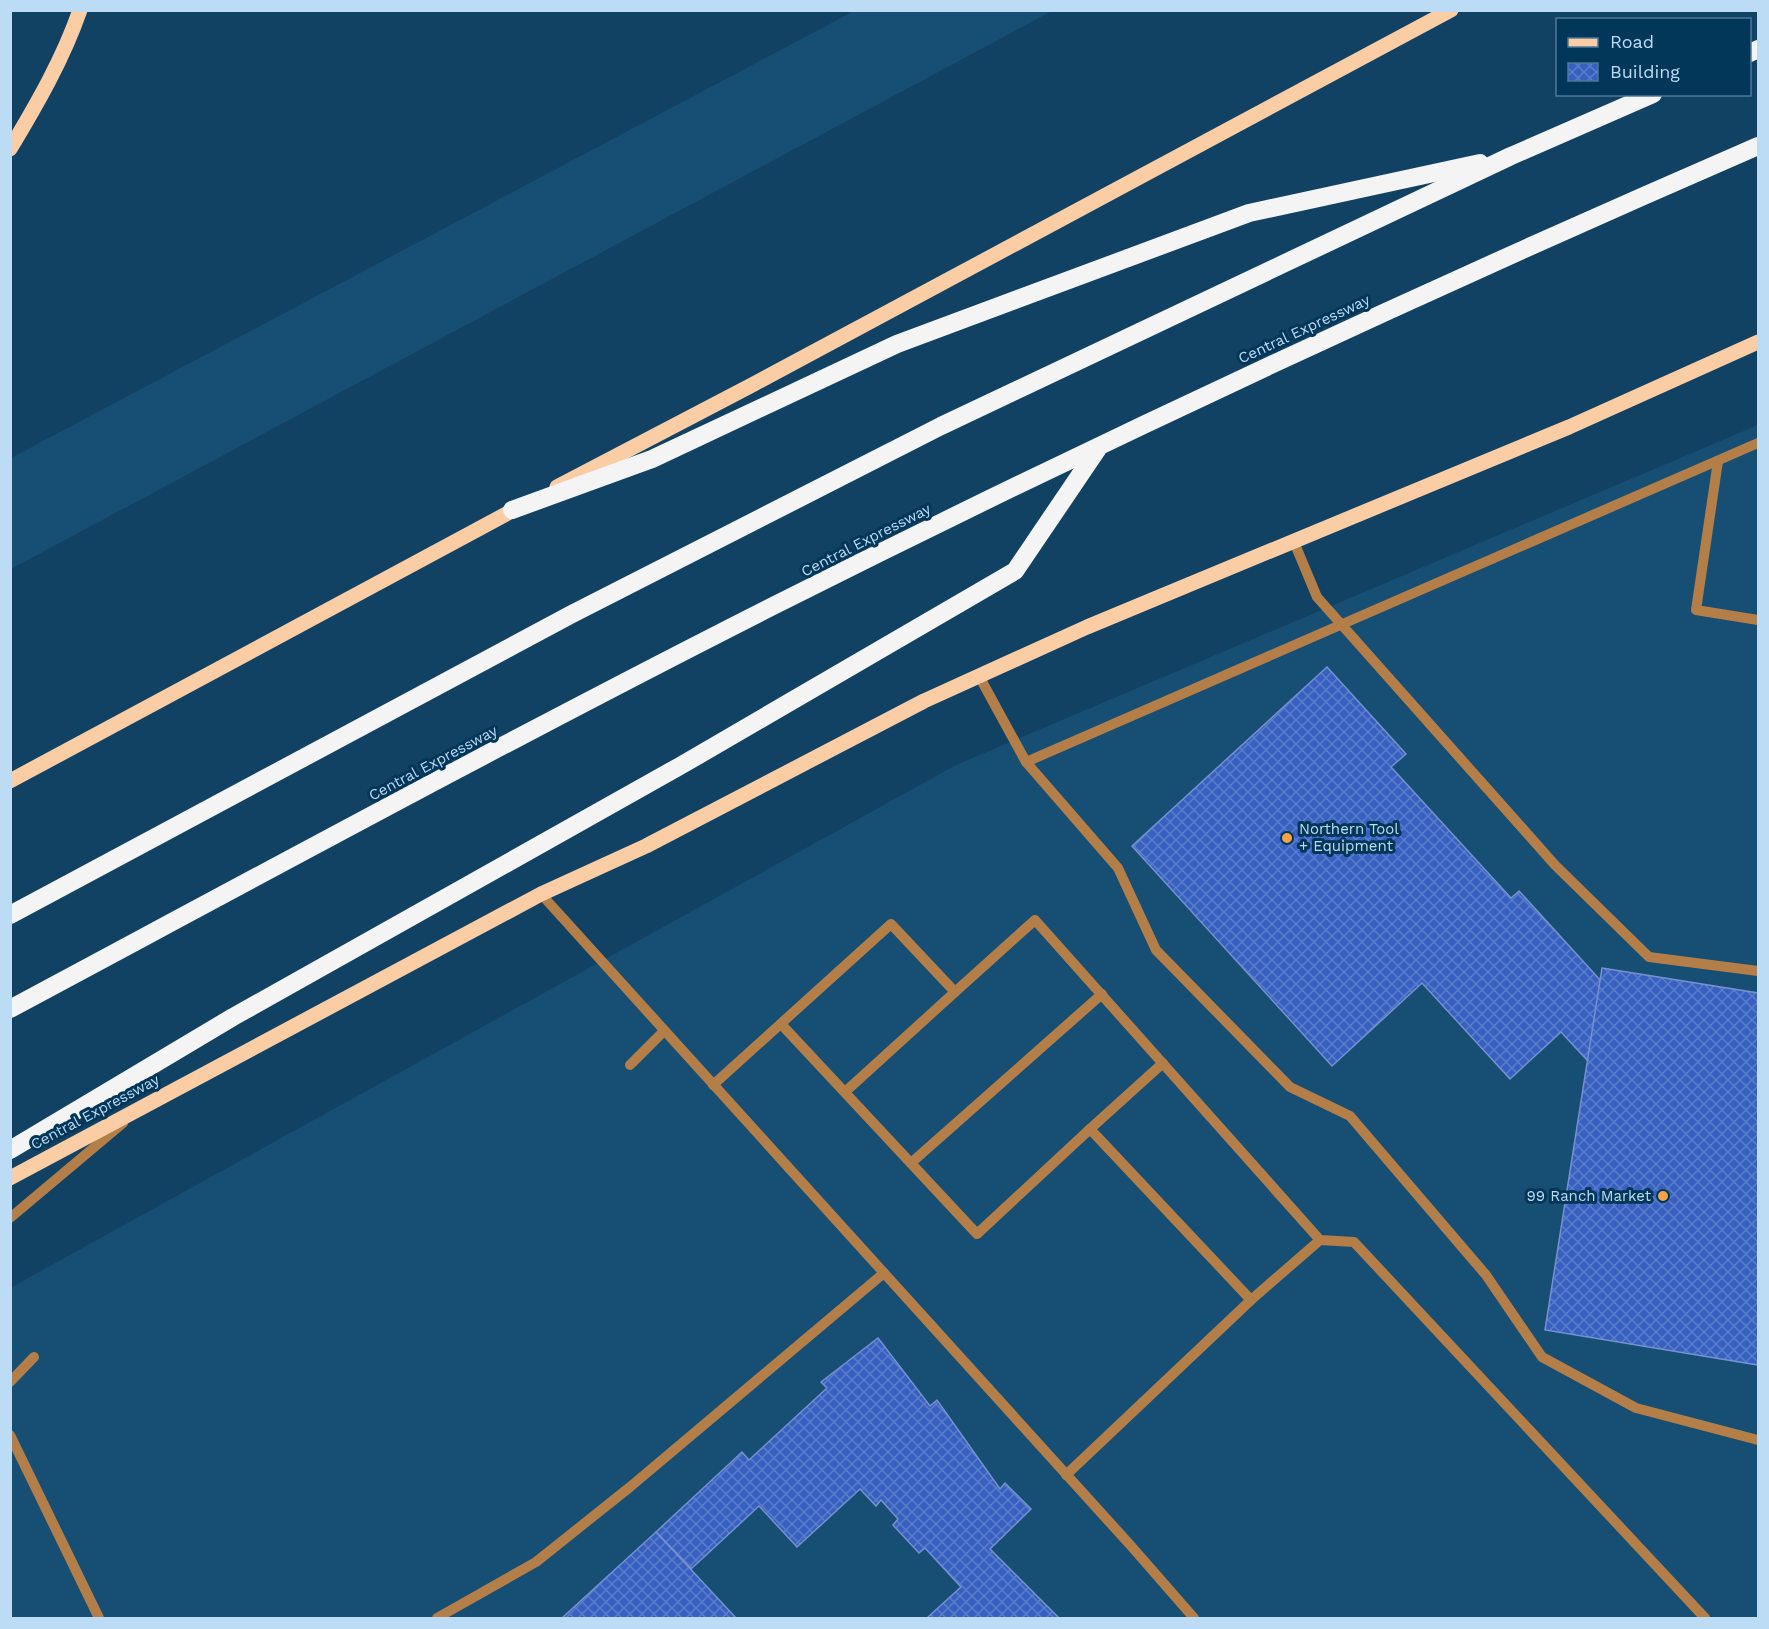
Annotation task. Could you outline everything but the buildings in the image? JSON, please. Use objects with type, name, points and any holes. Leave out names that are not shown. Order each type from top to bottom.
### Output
[{"type":"highway","points":[[10,915],[572,614],[941,426],[1511,156],[1648,96]]},
{"type":"highway","name":"Central Expressway","points":[[10,1009],[568,712],[780,602],[1100,445],[1468,273],[1758,146]]},
{"type":"highway","points":[[512,510],[652,459],[897,344],[1249,213],[1511,156]]},
{"type":"highway","points":[[10,1150],[233,1017],[680,766],[1015,571],[1100,445]]},
{"type":"main road","points":[[10,149],[34,110],[69,41],[80,10]]},
{"type":"main road","points":[[10,781],[512,510],[752,385],[1450,10]]},
{"type":"main road","name":"Central Expressway","points":[[10,1178],[541,894],[646,846],[924,701],[1087,627],[1569,427],[1758,342]]},
{"type":"lane","points":[[1026,762],[1758,443]]},
{"type":"lane","points":[[1718,461],[1696,610],[1758,620]]},
{"type":"lane","points":[[1294,542],[1317,597],[1555,866],[1649,957],[1758,971]]},
{"type":"lane","points":[[979,676],[1026,762],[1118,868],[1156,950],[1290,1087],[1350,1116],[1486,1275],[1542,1357],[1636,1408],[1758,1440]]},
{"type":"lane","points":[[541,894],[1194,1618]]},
{"type":"lane","points":[[845,1092],[1035,920],[1320,1240]]},
{"type":"lane","points":[[713,1085],[891,924],[955,992]]},
{"type":"lane","points":[[911,1163],[1102,994]]},
{"type":"lane","points":[[781,1024],[977,1234],[1163,1063]]},
{"type":"lane","points":[[630,1065],[664,1031]]},
{"type":"lane","points":[[10,1218],[138,1110]]},
{"type":"lane","points":[[1090,1129],[1251,1300]]},
{"type":"lane","points":[[1066,1475],[1251,1300],[1320,1240],[1354,1242],[1705,1618]]},
{"type":"lane","points":[[438,1618],[536,1562],[630,1487],[884,1273]]},
{"type":"lane","points":[[10,1382],[34,1357]]},
{"type":"lane","points":[[10,1436],[99,1618]]},
{"type":"shaded area","points":[[856,10],[1052,11],[11,569],[11,458]]},
{"type":"shaded area","points":[[1758,425],[1758,1618],[11,1618],[10,1288],[956,765]]},
{"type":"place","name":"Northern Tool + Equipment","points":[[1287,838]]},
{"type":"place","name":"99 Ranch Market","points":[[1663,1196]]}]
